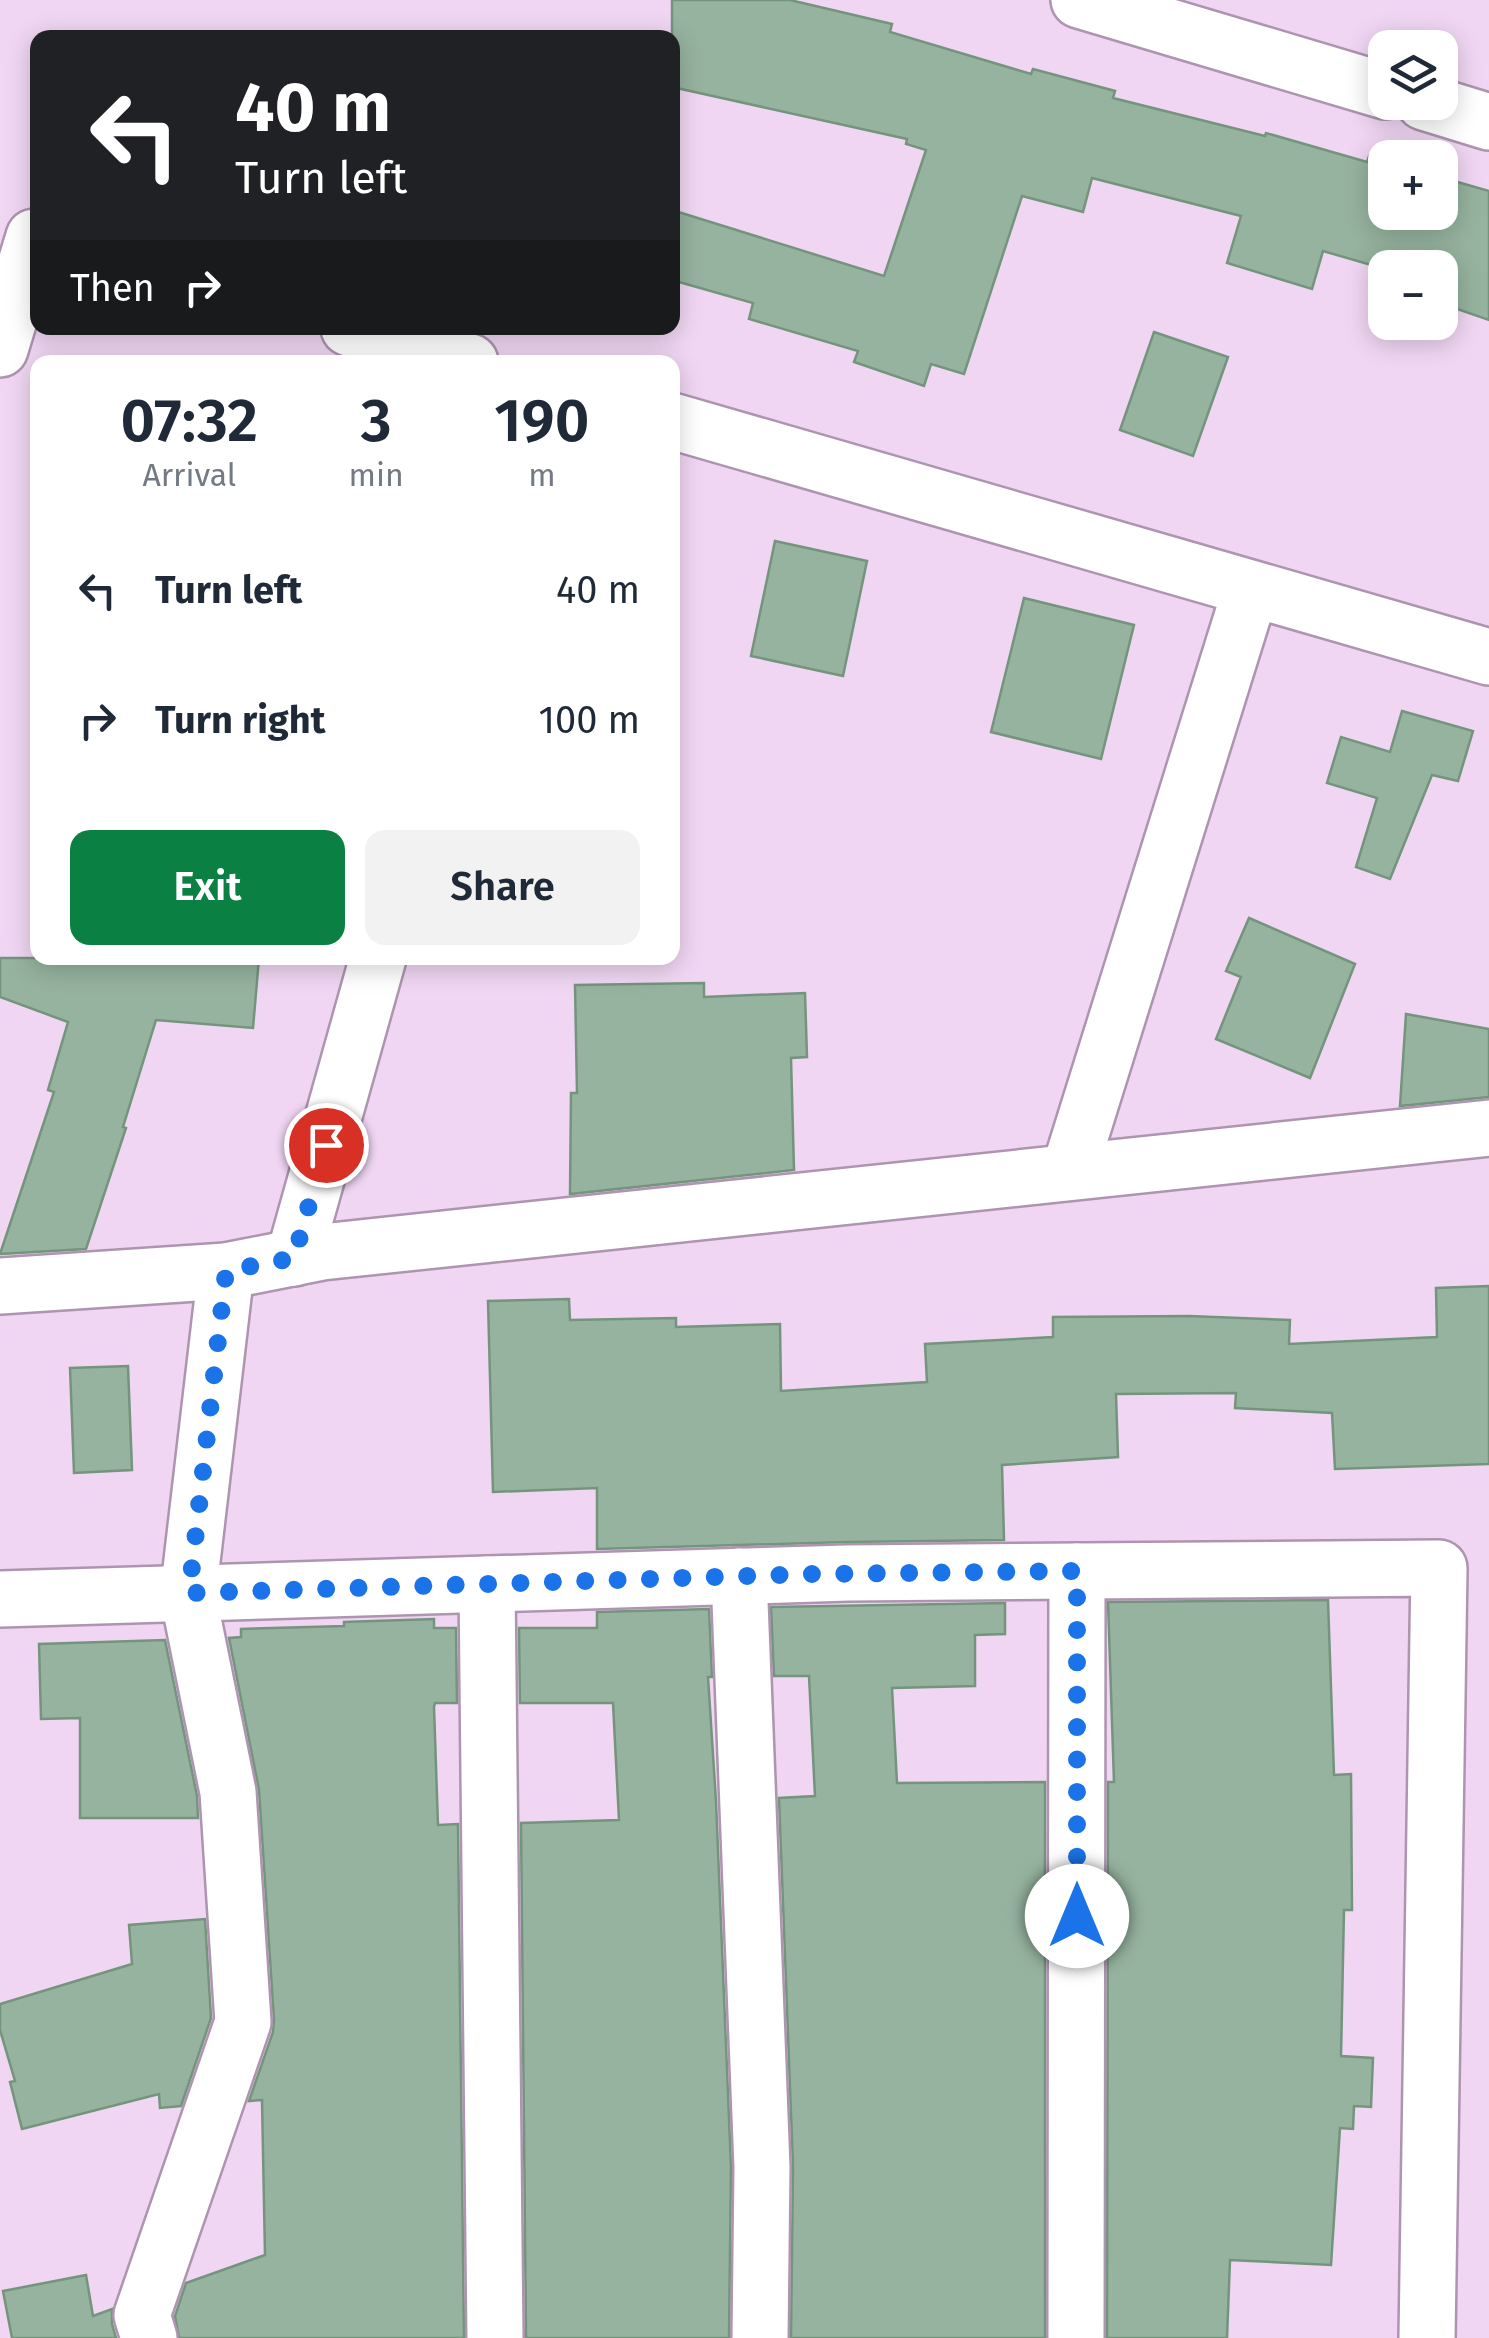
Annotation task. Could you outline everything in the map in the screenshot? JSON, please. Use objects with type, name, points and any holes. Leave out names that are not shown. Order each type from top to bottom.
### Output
[{"type":"street","points":[[1079,0],[1368,86]]},
{"type":"street","points":[[1458,112],[1489,122]]},
{"type":"street","points":[[0,349],[24,234]]},
{"type":"street","points":[[374,335],[445,355]]},
{"type":"street","points":[[680,423],[1489,657]]},
{"type":"street","points":[[1069,1172],[1251,589]]},
{"type":"street","points":[[294,1258],[376,965]]},
{"type":"street","points":[[0,1286],[226,1271],[322,1252],[1489,1128]]},
{"type":"street","points":[[148,2338],[142,2315],[243,2022],[228,1792],[189,1593],[226,1271]]},
{"type":"street","points":[[0,1599],[739,1576],[1439,1568],[1427,2338]]},
{"type":"street","points":[[1076,2338],[1077,1571]]},
{"type":"street","points":[[739,1576],[762,2167],[760,2338]]},
{"type":"street","points":[[487,1584],[494,2338]]},
{"type":"building","points":[[672,0],[790,0],[892,24],[890,32],[1031,74],[1033,69],[1115,91],[1113,98],[1265,136],[1266,133],[1367,162],[1368,159],[1368,230],[1458,230],[1458,182],[1489,191],[1489,320],[1458,309],[1458,250],[1368,250],[1368,264],[1323,251],[1312,289],[1227,263],[1241,216],[1092,178],[1083,212],[1022,196],[964,374],[931,364],[924,386],[854,362],[858,351],[749,319],[753,303],[680,282],[680,212],[884,276],[926,150],[906,144],[907,139],[680,89],[680,30],[672,30]]},
{"type":"building","points":[[1154,332],[1228,357],[1193,456],[1120,430]]},
{"type":"building","points":[[775,541],[867,561],[843,676],[751,656]]},
{"type":"building","points":[[1024,598],[1134,625],[1101,759],[991,732]]},
{"type":"building","points":[[1402,711],[1473,731],[1458,781],[1432,775],[1390,879],[1356,867],[1377,798],[1327,783],[1341,737],[1390,752]]},
{"type":"building","points":[[1249,918],[1355,964],[1310,1078],[1216,1039],[1241,977],[1226,971]]},
{"type":"building","points":[[0,958],[30,958],[30,965],[258,965],[253,1028],[156,1020],[86,1249],[0,1254],[54,1092],[48,1090],[68,1022],[0,997]]},
{"type":"building","points":[[704,983],[704,997],[805,993],[807,1057],[791,1058],[794,1170],[570,1194],[571,1093],[577,1093],[575,985]]},
{"type":"building","points":[[1406,1014],[1489,1029],[1489,1097],[1400,1106]]},
{"type":"building","points":[[1489,1286],[1489,1464],[1335,1469],[1332,1413],[1235,1408],[1236,1393],[1116,1394],[1118,1457],[1002,1465],[1004,1540],[597,1549],[597,1488],[493,1492],[488,1301],[569,1299],[570,1320],[676,1318],[676,1327],[780,1324],[781,1391],[927,1382],[925,1344],[1053,1337],[1053,1317],[1290,1320],[1289,1344],[1437,1337],[1436,1288]]},
{"type":"building","points":[[128,1366],[132,1470],[74,1473],[70,1368]]},
{"type":"building","points":[[1328,1600],[1334,1775],[1351,1774],[1352,1910],[1344,1910],[1341,2056],[1373,2058],[1371,2107],[1354,2106],[1353,2129],[1340,2128],[1331,2265],[1230,2260],[1227,2338],[1107,2338],[1108,1782],[1114,1782],[1108,1602]]},
{"type":"building","points":[[1005,1603],[1005,1634],[975,1635],[975,1686],[892,1688],[897,1783],[1045,1782],[1045,2338],[791,2338],[793,2166],[779,1798],[815,1796],[809,1676],[774,1676],[771,1607]]},
{"type":"building","points":[[709,1609],[712,1677],[708,1677],[731,2167],[729,2338],[526,2338],[521,1823],[619,1820],[613,1703],[520,1703],[519,1628],[597,1628],[597,1612]]},
{"type":"building","points":[[434,1619],[434,1628],[456,1628],[457,1703],[435,1703],[434,1707],[438,1825],[458,1824],[464,2338],[179,2338],[175,2316],[186,2283],[265,2255],[262,2100],[249,2101],[274,2020],[259,1790],[229,1638],[241,1637],[241,1629]]},
{"type":"building","points":[[165,1640],[197,1796],[198,1818],[80,1818],[80,1718],[41,1719],[39,1644]]},
{"type":"building","points":[[205,1919],[211,2018],[181,2106],[160,2108],[159,2094],[22,2129],[10,2082],[15,2081],[0,2030],[0,2004],[132,1964],[129,1925]]},
{"type":"building","points":[[86,2275],[93,2316],[112,2309],[116,2338],[12,2338],[3,2291]]},
{"type":"route","points":[[326,1145],[294,1258],[226,1271],[189,1593],[812,1574],[1077,1571],[1077,1916]]}]
